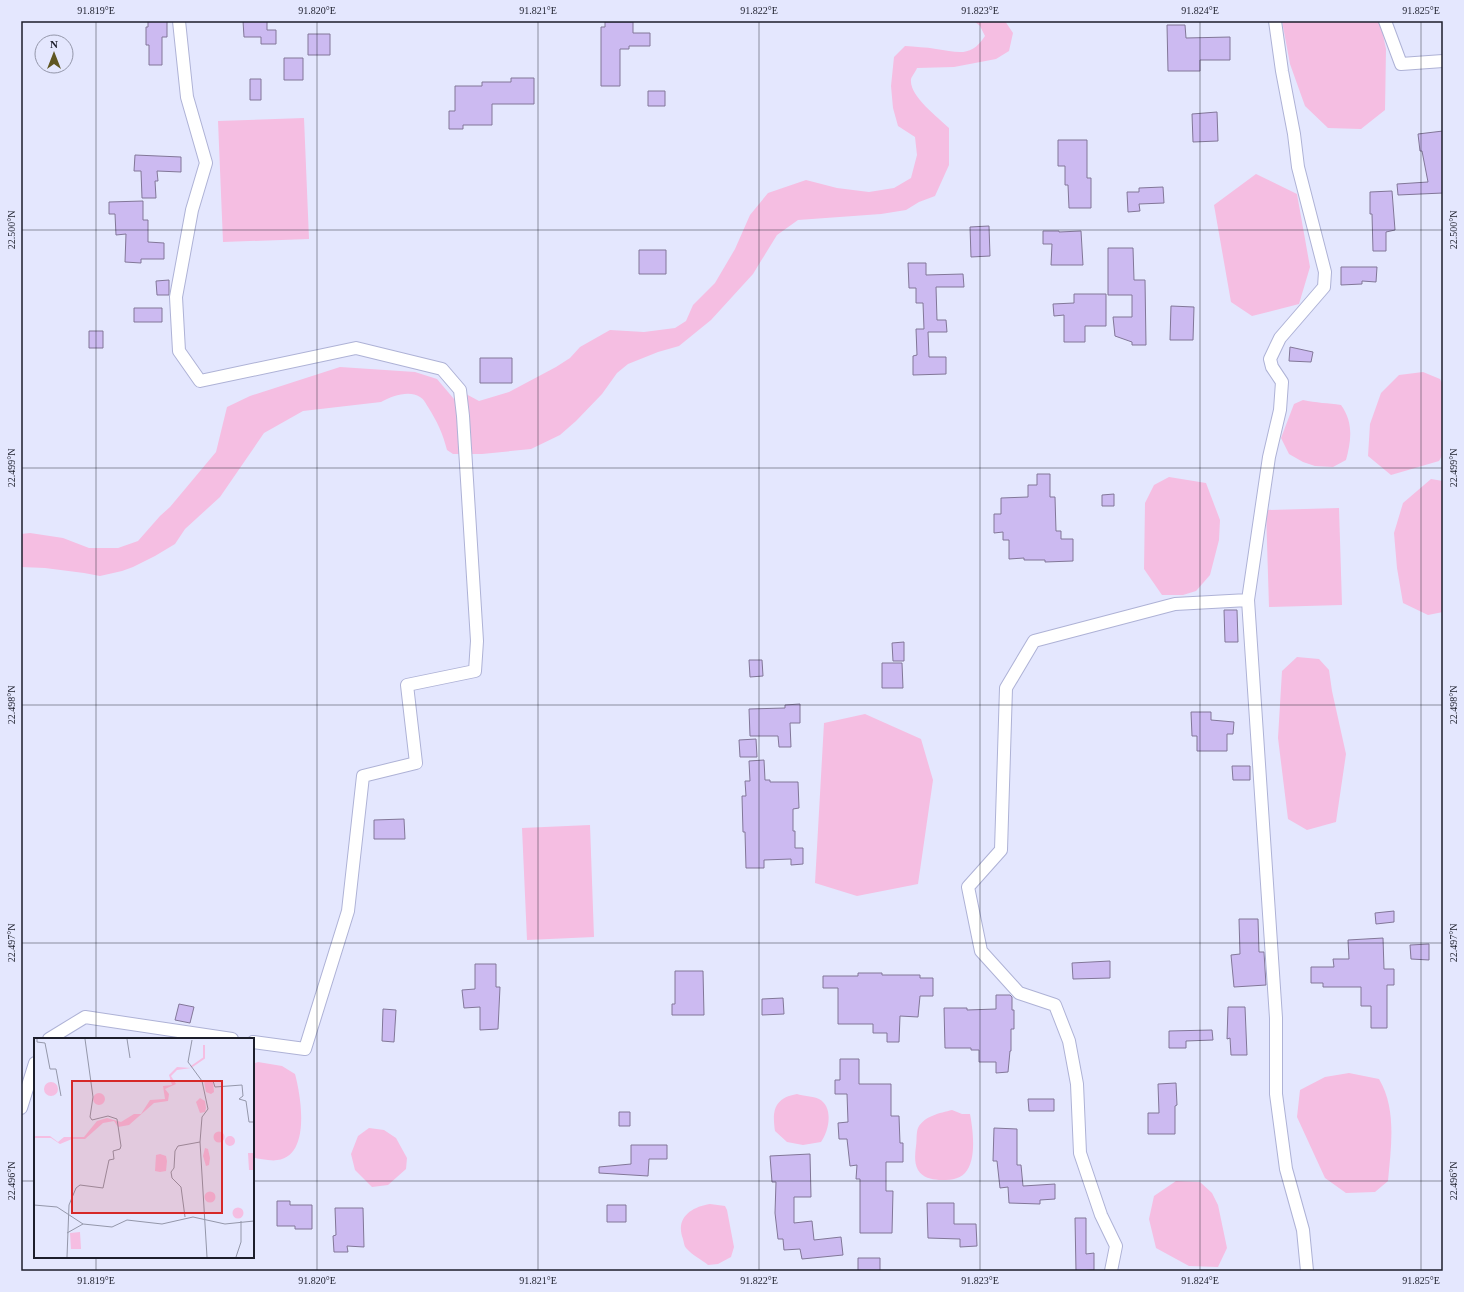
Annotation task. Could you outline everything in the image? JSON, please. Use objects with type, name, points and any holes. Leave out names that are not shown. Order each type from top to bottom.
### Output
[{"type":"street","points":[[179,21],[187,98],[206,163],[192,210],[176,297],[176,305],[179,351],[200,381],[356,348],[442,369],[460,390],[463,416],[477,642],[475,671],[407,686],[416,763],[363,776],[348,911],[304,1049],[254,1042]]},
{"type":"street","points":[[1275,21],[1298,167],[1325,272],[1324,287],[1280,338],[1270,359],[1272,368],[1282,382],[1280,410],[1268,457],[1248,600],[1276,1018],[1276,1094],[1286,1169],[1303,1230],[1307,1271]]},
{"type":"street","points":[[1385,21],[1402,64],[1443,61]]},
{"type":"street","points":[[1111,1271],[1116,1246],[1101,1214],[1080,1153],[1077,1084],[1069,1042],[1054,1005],[1019,993],[980,951],[968,886],[1001,850],[1006,688],[1034,641],[1175,604],[1248,600]]},
{"type":"street","points":[[51,1038],[85,1017],[225,1038]]},
{"type":"street","points":[[21,1108],[34,1066]]},
{"type":"shaded area","points":[[974,21],[1005,21],[1013,33],[1009,51],[996,59],[954,67],[917,68],[911,79],[912,86],[919,99],[949,128],[949,165],[935,196],[919,202],[906,210],[881,214],[798,220],[777,235],[753,274],[711,320],[679,346],[658,352],[628,364],[617,373],[602,394],[560,435],[531,449],[482,454],[453,454],[447,450],[444,438],[425,402],[416,395],[406,394],[381,402],[303,411],[264,433],[220,497],[185,529],[175,544],[155,556],[122,571],[100,576],[45,568],[21,567],[21,534],[30,533],[63,538],[89,548],[118,548],[138,541],[170,507],[216,452],[227,407],[250,396],[340,367],[415,372],[437,379],[454,399],[466,394],[479,401],[509,392],[556,367],[570,358],[580,347],[610,330],[644,332],[675,328],[686,321],[693,305],[715,283],[735,249],[750,215],[768,193],[806,180],[837,188],[869,192],[894,188],[911,178],[917,155],[915,137],[898,126],[893,108],[891,86],[894,57],[905,46],[957,52],[969,51],[975,48],[985,36],[980,26]]},
{"type":"shaded area","points":[[1282,21],[1379,21],[1386,49],[1385,110],[1361,129],[1328,128],[1305,106],[1290,64]]},
{"type":"shaded area","points":[[304,118],[309,239],[223,242],[218,121]]},
{"type":"shaded area","points":[[1256,174],[1297,194],[1310,267],[1299,304],[1252,316],[1231,302],[1214,205]]},
{"type":"shaded area","points":[[1423,372],[1440,379],[1443,385],[1443,454],[1439,461],[1391,475],[1368,456],[1370,424],[1381,393],[1399,375]]},
{"type":"shaded area","points":[[1303,400],[1341,405],[1350,425],[1350,439],[1346,460],[1333,467],[1315,466],[1303,462],[1289,454],[1281,438],[1294,404]]},
{"type":"shaded area","points":[[1169,477],[1206,483],[1220,520],[1219,540],[1210,575],[1196,591],[1183,595],[1162,595],[1144,569],[1145,503],[1154,485]]},
{"type":"shaded area","points":[[1431,479],[1443,481],[1443,612],[1428,615],[1403,603],[1397,568],[1394,533],[1403,503]]},
{"type":"shaded area","points":[[1339,508],[1342,605],[1269,607],[1266,510]]},
{"type":"shaded area","points":[[1297,657],[1319,659],[1329,670],[1332,691],[1346,754],[1336,822],[1307,830],[1288,819],[1278,738],[1282,671]]},
{"type":"shaded area","points":[[865,714],[921,739],[933,780],[918,884],[857,896],[815,883],[824,723]]},
{"type":"shaded area","points":[[590,825],[594,937],[527,940],[522,828]]},
{"type":"shaded area","points":[[258,1062],[282,1066],[295,1074],[300,1099],[301,1129],[298,1142],[292,1153],[282,1159],[268,1160],[254,1157],[254,1064]]},
{"type":"shaded area","points":[[1349,1073],[1379,1079],[1385,1091],[1391,1115],[1391,1142],[1388,1181],[1375,1192],[1346,1193],[1325,1178],[1297,1117],[1300,1090],[1325,1077]]},
{"type":"shaded area","points":[[797,1094],[819,1099],[827,1108],[829,1119],[828,1126],[821,1142],[803,1145],[787,1142],[775,1131],[774,1117],[776,1106],[783,1099]]},
{"type":"shaded area","points":[[952,1110],[962,1114],[970,1114],[973,1153],[969,1167],[963,1175],[950,1180],[927,1178],[920,1173],[916,1164],[915,1155],[918,1128],[928,1118]]},
{"type":"shaded area","points":[[369,1128],[384,1130],[396,1138],[407,1158],[406,1169],[388,1185],[372,1187],[355,1170],[351,1154],[358,1136]]},
{"type":"shaded area","points":[[1176,1181],[1200,1182],[1212,1193],[1218,1205],[1227,1248],[1218,1267],[1189,1266],[1156,1248],[1149,1219],[1154,1196]]},
{"type":"shaded area","points":[[710,1204],[725,1206],[734,1247],[731,1257],[718,1264],[708,1265],[685,1247],[681,1232],[681,1225],[683,1219],[691,1211]]},
{"type":"building","points":[[148,21],[167,21],[167,37],[162,37],[162,65],[149,65],[149,45],[146,45],[146,27],[148,27]]},
{"type":"building","points":[[243,21],[267,21],[267,30],[276,30],[276,44],[261,44],[261,37],[244,37]]},
{"type":"building","points":[[605,22],[633,22],[633,33],[650,33],[650,46],[629,46],[629,49],[620,49],[620,86],[601,86],[601,27],[605,27]]},
{"type":"building","points":[[1167,25],[1185,25],[1186,38],[1230,37],[1230,60],[1200,60],[1200,71],[1168,71]]},
{"type":"building","points":[[308,34],[330,34],[330,55],[308,55]]},
{"type":"building","points":[[284,58],[303,58],[303,80],[284,80]]},
{"type":"building","points":[[511,78],[534,78],[534,104],[492,104],[492,125],[463,125],[463,129],[449,129],[449,111],[455,111],[455,86],[482,86],[482,82],[511,82]]},
{"type":"building","points":[[250,79],[261,79],[261,100],[250,100]]},
{"type":"building","points":[[648,91],[665,91],[665,106],[648,106]]},
{"type":"building","points":[[1217,112],[1218,141],[1193,142],[1192,114]]},
{"type":"building","points":[[1443,131],[1443,193],[1398,195],[1397,184],[1428,182],[1422,151],[1420,151],[1418,134]]},
{"type":"building","points":[[1058,140],[1087,140],[1087,178],[1091,178],[1091,208],[1069,208],[1068,185],[1065,185],[1065,166],[1058,166]]},
{"type":"building","points":[[135,155],[181,157],[181,172],[157,171],[158,181],[155,181],[156,198],[142,198],[141,171],[134,171]]},
{"type":"building","points":[[1163,187],[1164,203],[1139,204],[1140,211],[1128,212],[1127,192],[1139,192],[1139,188]]},
{"type":"building","points":[[1392,191],[1395,230],[1386,232],[1386,251],[1373,251],[1370,192]]},
{"type":"building","points":[[143,201],[143,220],[148,220],[148,242],[164,243],[164,259],[141,259],[141,263],[125,262],[126,234],[116,235],[115,214],[109,214],[109,202]]},
{"type":"building","points":[[989,226],[990,256],[971,257],[970,227]]},
{"type":"building","points":[[1043,231],[1081,231],[1083,265],[1051,265],[1052,244],[1043,244]]},
{"type":"building","points":[[1108,248],[1133,248],[1134,280],[1145,280],[1146,345],[1132,345],[1132,342],[1115,336],[1113,317],[1132,317],[1132,295],[1108,295]]},
{"type":"building","points":[[639,250],[666,250],[666,274],[639,274]]},
{"type":"building","points":[[908,263],[926,263],[926,275],[963,274],[964,287],[936,287],[937,320],[946,320],[947,332],[928,332],[929,357],[946,357],[946,374],[913,375],[913,356],[917,355],[916,329],[924,329],[923,303],[916,303],[916,288],[909,288]]},
{"type":"building","points":[[1341,267],[1377,267],[1376,282],[1362,281],[1362,284],[1341,285]]},
{"type":"building","points":[[169,280],[169,295],[157,295],[156,281]]},
{"type":"building","points":[[1074,294],[1106,294],[1106,326],[1085,326],[1085,342],[1064,342],[1064,315],[1054,316],[1053,304],[1074,303]]},
{"type":"building","points":[[1171,306],[1194,307],[1193,340],[1170,340]]},
{"type":"building","points":[[134,308],[162,308],[162,322],[134,322]]},
{"type":"building","points":[[89,331],[103,331],[103,348],[89,348]]},
{"type":"building","points":[[1290,347],[1313,352],[1311,362],[1289,361]]},
{"type":"building","points":[[480,358],[512,358],[512,383],[480,383]]},
{"type":"building","points":[[1037,474],[1050,474],[1050,497],[1055,497],[1056,531],[1061,531],[1061,539],[1073,539],[1073,561],[1045,562],[1045,560],[1024,560],[1024,558],[1009,559],[1009,540],[1003,540],[1003,532],[994,533],[994,514],[1001,514],[1001,498],[1028,497],[1028,485],[1037,485]]},
{"type":"building","points":[[1114,494],[1114,506],[1102,506],[1102,495]]},
{"type":"building","points":[[1224,610],[1237,610],[1238,642],[1225,642]]},
{"type":"building","points":[[904,642],[904,661],[893,661],[892,643]]},
{"type":"building","points":[[749,660],[762,660],[763,676],[750,677]]},
{"type":"building","points":[[882,663],[902,663],[903,688],[882,688]]},
{"type":"building","points":[[800,704],[800,723],[790,723],[791,747],[779,747],[778,736],[750,736],[749,709],[785,708],[785,705]]},
{"type":"building","points":[[1191,712],[1211,712],[1211,720],[1234,722],[1233,734],[1227,734],[1227,751],[1197,751],[1197,736],[1192,736]]},
{"type":"building","points":[[756,739],[757,757],[740,757],[739,740]]},
{"type":"building","points":[[764,760],[765,780],[770,780],[770,782],[798,782],[799,808],[793,809],[793,831],[795,831],[795,848],[803,848],[803,864],[791,865],[791,859],[764,860],[764,868],[746,868],[742,796],[746,796],[745,781],[750,781],[749,761]]},
{"type":"building","points":[[1232,766],[1250,766],[1250,780],[1233,780]]},
{"type":"building","points":[[404,819],[405,839],[374,839],[374,820]]},
{"type":"building","points":[[1394,911],[1394,922],[1376,924],[1375,913]]},
{"type":"building","points":[[1239,919],[1258,919],[1259,952],[1264,952],[1266,985],[1234,987],[1231,955],[1240,954]]},
{"type":"building","points":[[1383,938],[1384,969],[1394,969],[1394,985],[1387,985],[1387,1028],[1371,1028],[1371,1006],[1361,1006],[1361,987],[1323,987],[1323,983],[1311,983],[1311,967],[1334,967],[1333,959],[1349,959],[1348,940]]},
{"type":"building","points":[[1429,944],[1429,960],[1411,959],[1410,945]]},
{"type":"building","points":[[1110,961],[1110,978],[1073,979],[1072,963]]},
{"type":"building","points":[[475,964],[496,964],[496,987],[500,987],[498,1029],[480,1030],[480,1007],[464,1008],[462,990],[475,989]]},
{"type":"building","points":[[675,971],[703,971],[704,1015],[672,1015],[672,1004],[675,1004]]},
{"type":"building","points":[[858,973],[882,973],[882,975],[920,975],[920,978],[933,978],[933,996],[920,996],[918,1017],[900,1016],[899,1042],[887,1042],[887,1033],[873,1033],[873,1024],[838,1024],[838,988],[823,988],[823,976],[858,976]]},
{"type":"building","points":[[996,995],[1010,995],[1012,997],[1014,1029],[1011,1029],[1011,1051],[1008,1072],[996,1073],[996,1062],[979,1062],[979,1050],[971,1050],[971,1048],[945,1048],[944,1008],[967,1008],[967,1010],[996,1009]]},
{"type":"building","points":[[783,998],[784,1014],[762,1015],[762,999]]},
{"type":"building","points":[[179,1004],[194,1007],[190,1023],[175,1020]]},
{"type":"building","points":[[1228,1007],[1245,1007],[1247,1055],[1231,1055],[1230,1038],[1227,1039]]},
{"type":"building","points":[[383,1009],[396,1010],[394,1042],[382,1041]]},
{"type":"building","points":[[1212,1030],[1213,1040],[1186,1041],[1186,1048],[1169,1048],[1169,1031]]},
{"type":"building","points":[[840,1059],[859,1059],[859,1084],[891,1084],[891,1116],[899,1116],[900,1143],[903,1143],[903,1162],[886,1162],[886,1191],[893,1191],[892,1233],[860,1233],[860,1179],[856,1179],[857,1165],[850,1166],[847,1139],[839,1139],[838,1123],[848,1122],[847,1094],[835,1094],[835,1080],[840,1080]]},
{"type":"building","points":[[1176,1083],[1177,1105],[1175,1106],[1175,1134],[1148,1134],[1148,1113],[1159,1113],[1158,1084]]},
{"type":"building","points":[[1028,1099],[1054,1099],[1054,1111],[1029,1111]]},
{"type":"building","points":[[619,1112],[630,1112],[630,1126],[619,1126]]},
{"type":"building","points":[[994,1128],[1017,1129],[1017,1165],[1021,1165],[1023,1186],[1055,1184],[1055,1199],[1040,1200],[1040,1204],[1009,1203],[1008,1187],[1000,1188],[997,1161],[993,1161]]},
{"type":"building","points":[[631,1145],[667,1145],[667,1159],[649,1159],[648,1176],[599,1173],[599,1167],[631,1164]]},
{"type":"building","points":[[810,1154],[811,1197],[794,1197],[794,1223],[812,1221],[814,1240],[841,1237],[843,1255],[802,1259],[800,1249],[784,1250],[783,1239],[778,1239],[775,1213],[776,1182],[772,1182],[770,1156]]},
{"type":"building","points":[[277,1201],[290,1201],[290,1205],[312,1205],[312,1229],[295,1229],[295,1226],[277,1226]]},
{"type":"building","points":[[927,1203],[954,1203],[954,1224],[976,1224],[977,1246],[960,1247],[960,1239],[928,1238]]},
{"type":"building","points":[[607,1205],[626,1205],[626,1222],[607,1222]]},
{"type":"building","points":[[335,1208],[363,1208],[364,1247],[347,1246],[348,1252],[334,1252],[333,1236],[336,1235]]},
{"type":"building","points":[[1075,1218],[1086,1218],[1086,1254],[1094,1253],[1094,1270],[1076,1271]]},
{"type":"building","points":[[858,1258],[880,1258],[880,1271],[858,1271]]}]
